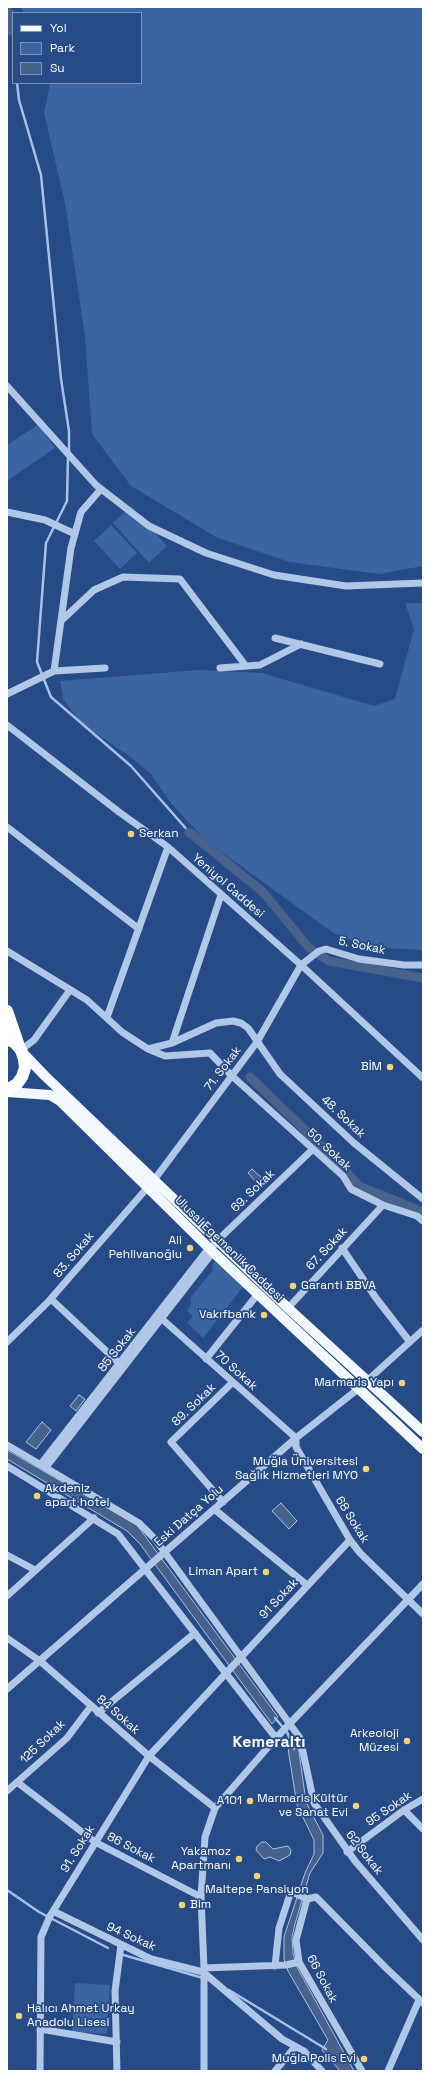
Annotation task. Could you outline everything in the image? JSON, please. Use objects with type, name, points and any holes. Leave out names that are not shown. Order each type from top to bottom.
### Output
[{"type":"highway","points":[[7,1011],[24,1059],[25,1068],[17,1084],[7,1091]]},
{"type":"highway","points":[[7,1039],[15,1043],[21,1050]]},
{"type":"main road","name":"Ulusal Egemenlik Caddesi","points":[[21,1050],[288,1308],[423,1432]]},
{"type":"main road","name":"Ulusal Egemenlik Caddesi","points":[[7,1091],[50,1095],[60,1101],[79,1118],[147,1188],[211,1250],[423,1449]]},
{"type":"street","points":[[7,386],[101,490],[149,526],[206,553],[274,575],[346,586],[423,583]]},
{"type":"street","points":[[54,671],[71,548],[81,512],[101,490]]},
{"type":"street","points":[[7,512],[51,523],[75,534]]},
{"type":"street","points":[[61,621],[94,590],[123,577],[180,579],[246,666]]},
{"type":"street","points":[[275,638],[380,664]]},
{"type":"street","points":[[220,668],[260,665],[301,644]]},
{"type":"street","points":[[7,694],[54,671],[105,668]]},
{"type":"street","name":"Yeniyol Caddesi","points":[[7,725],[168,848],[301,965],[423,1078]]},
{"type":"street","points":[[7,827],[140,929]]},
{"type":"street","points":[[107,1017],[168,848]]},
{"type":"street","points":[[172,1043],[222,895]]},
{"type":"street","name":"5. Sokak","points":[[301,965],[318,951],[326,949],[359,959],[404,965],[423,965]]},
{"type":"street","points":[[7,951],[87,1000],[122,1032],[148,1049]]},
{"type":"street","name":"71. Sokak","points":[[154,1180],[257,1042],[301,965]]},
{"type":"street","points":[[21,1050],[34,1040],[70,990]]},
{"type":"street","name":"48. Sokak","points":[[148,1049],[172,1043],[216,1023],[233,1021],[248,1028],[280,1074],[354,1143],[423,1199]]},
{"type":"street","name":"50. Sokak","points":[[148,1049],[165,1056],[210,1053],[232,1076],[343,1176],[351,1189],[383,1205],[417,1216],[423,1221]]},
{"type":"street","name":"69. Sokak","points":[[211,1250],[218,1240],[313,1149]]},
{"type":"street","name":"83. Sokak","points":[[7,1342],[51,1299],[154,1180]]},
{"type":"street","name":"67. Sokak","points":[[288,1308],[383,1205]]},
{"type":"street","points":[[342,1248],[376,1298],[410,1342]]},
{"type":"street","name":"85 Sokak","points":[[44,1465],[75,1430],[162,1319],[211,1250]]},
{"type":"street","name":"85 Sokak","points":[[44,1465],[120,1364],[211,1250]]},
{"type":"street","points":[[206,1359],[258,1294]]},
{"type":"street","points":[[51,1299],[120,1364]]},
{"type":"street","name":"70 Sokak","points":[[162,1319],[232,1383],[296,1438]]},
{"type":"street","name":"Eski Datça Yolu","points":[[7,1689],[296,1438],[358,1389],[423,1330]]},
{"type":"street","name":"89. Sokak","points":[[223,1502],[171,1442],[232,1383]]},
{"type":"street","name":"68 Sokak","points":[[296,1438],[296,1447],[350,1540],[360,1553],[423,1614]]},
{"type":"street","name":"62 Sokak","points":[[7,1445],[44,1465],[139,1523],[155,1539],[239,1658],[300,1738],[314,1802],[347,1852],[423,1940]]},
{"type":"street","points":[[7,1466],[118,1534],[148,1566],[195,1633],[278,1736]]},
{"type":"street","points":[[214,1509],[307,1585]]},
{"type":"street","points":[[7,1596],[94,1518]]},
{"type":"street","name":"91 Sokak","points":[[227,1672],[350,1540]]},
{"type":"street","points":[[7,1555],[35,1570]]},
{"type":"street","points":[[204,2071],[202,1897],[206,1836],[215,1808],[278,1736],[423,1584]]},
{"type":"street","points":[[98,1713],[195,1633]]},
{"type":"street","name":"84 Sokak","points":[[7,1638],[40,1660],[98,1713],[149,1756],[215,1808]]},
{"type":"street","name":"91. Sokak","points":[[40,2071],[41,1937],[47,1923],[95,1842],[149,1756],[227,1672]]},
{"type":"street","name":"125 Sokak","points":[[7,1791],[67,1738],[91,1706]]},
{"type":"street","name":"86 Sokak","points":[[17,1782],[95,1842],[202,1897]]},
{"type":"street","name":"95 Sokak","points":[[347,1852],[404,1810],[423,1799]]},
{"type":"street","points":[[404,1810],[423,1829]]},
{"type":"street","points":[[275,1966],[279,1928],[291,1891],[303,1897],[316,1898],[421,2002],[388,2071]]},
{"type":"street","name":"66 Sokak","points":[[303,1897],[296,1940],[297,1962],[362,2071]]},
{"type":"street","name":"94 Sokak","points":[[52,1913],[121,1947],[151,1959],[204,1970]]},
{"type":"street","points":[[117,2071],[115,1991],[121,1947]]},
{"type":"street","points":[[204,1970],[275,1966],[297,1962]]},
{"type":"street","points":[[204,1970],[282,2039],[304,2051],[322,2071]]},
{"type":"street","points":[[40,2029],[117,2042]]},
{"type":"street","points":[[275,2071],[294,2046]]},
{"type":"green space","points":[[21,7],[423,7],[423,566],[379,574],[289,562],[216,537],[131,486],[92,434],[85,336],[65,203],[44,113],[50,84],[142,84],[142,12],[24,12]]},
{"type":"green space","points":[[39,424],[55,448],[7,481],[7,445]]},
{"type":"green space","points":[[131,506],[167,546],[149,563],[113,523]]},
{"type":"green space","points":[[111,525],[137,553],[120,569],[94,541]]},
{"type":"green space","points":[[405,603],[423,603],[423,950],[367,947],[332,932],[205,840],[171,803],[150,773],[125,753],[82,724],[63,699],[60,681],[199,670],[262,673],[374,706],[395,699],[414,629]]},
{"type":"green space","points":[[215,1261],[243,1287],[203,1338],[187,1323],[193,1316],[187,1311],[191,1304],[190,1298],[213,1270],[212,1265]]},
{"type":"green space","points":[[75,1983],[110,1985],[107,2034],[72,2032]]},
{"type":"water","points":[[252,1169],[263,1179],[260,1183],[256,1182],[248,1173]]},
{"type":"water","points":[[79,1395],[85,1399],[76,1411],[70,1406]]},
{"type":"water","points":[[42,1422],[51,1430],[36,1449],[26,1442]]},
{"type":"water","points":[[7,1450],[137,1525],[278,1717],[272,1724],[140,1544],[127,1531],[7,1459]]},
{"type":"water","points":[[281,1503],[297,1521],[289,1529],[272,1511]]},
{"type":"water","points":[[298,1745],[306,1802],[323,1835],[323,1853],[310,1873],[292,1937],[293,1953],[297,1967],[354,2071],[340,2071],[322,2050],[328,2040],[288,1971],[284,1959],[284,1937],[305,1873],[314,1854],[314,1840],[297,1805],[289,1755],[288,1747]]},
{"type":"water","points":[[262,1842],[266,1842],[273,1849],[288,1846],[291,1850],[290,1855],[279,1861],[270,1857],[264,1859],[256,1850],[257,1846]]},
{"type":"waterway","points":[[7,15],[12,26]]},
{"type":"waterway","points":[[17,84],[19,100],[41,175],[61,379],[69,431],[69,452]]},
{"type":"waterway","points":[[68,457],[67,501],[46,543],[37,662],[51,697],[131,766],[189,832]]},
{"type":"waterway","points":[[189,832],[263,892],[309,948],[329,961],[423,978]]},
{"type":"waterway","points":[[250,1077],[331,1155],[359,1186],[423,1212]]},
{"type":"waterway","points":[[275,1718],[287,1732],[294,1749]]},
{"type":"waterway","points":[[7,1890],[39,1912],[108,1948]]},
{"type":"waterway","points":[[120,1954],[203,1978]]},
{"type":"waterway","points":[[229,1990],[326,2049]]},
{"type":"place","name":"Serkan","points":[[131,834]]},
{"type":"place","name":"BİM","points":[[390,1067]]},
{"type":"place","name":"Ali Pehlivanoğlu","points":[[190,1248]]},
{"type":"place","name":"Garanti BBVA","points":[[293,1286]]},
{"type":"place","name":"Vakıfbank","points":[[264,1315]]},
{"type":"place","name":"Marmaris Yapı","points":[[402,1383]]},
{"type":"place","name":"Muğla Üniversitesi Sağlık Hizmetleri MYO","points":[[366,1469]]},
{"type":"place","name":"Akdeniz apart hotel","points":[[37,1496]]},
{"type":"place","name":"Liman Apart","points":[[266,1572]]},
{"type":"place","name":"Arkeoloji Müzesi","points":[[407,1741]]},
{"type":"place","name":"A101","points":[[250,1801]]},
{"type":"place","name":"Marmaris Kültür ve Sanat Evi","points":[[356,1806]]},
{"type":"place","name":"Yakamoz Apartmanı","points":[[239,1859]]},
{"type":"place","name":"Maltepe Pansiyon","points":[[257,1876]]},
{"type":"place","name":"Bim","points":[[182,1905]]},
{"type":"place","name":"Halıcı Ahmet Urkay Anadolu Lisesi","points":[[19,2016]]},
{"type":"place","name":"Muğla Polis Evi","points":[[364,2059]]},
{"type":"district","name":"Kemeraltı","points":[[269,1743]]}]
